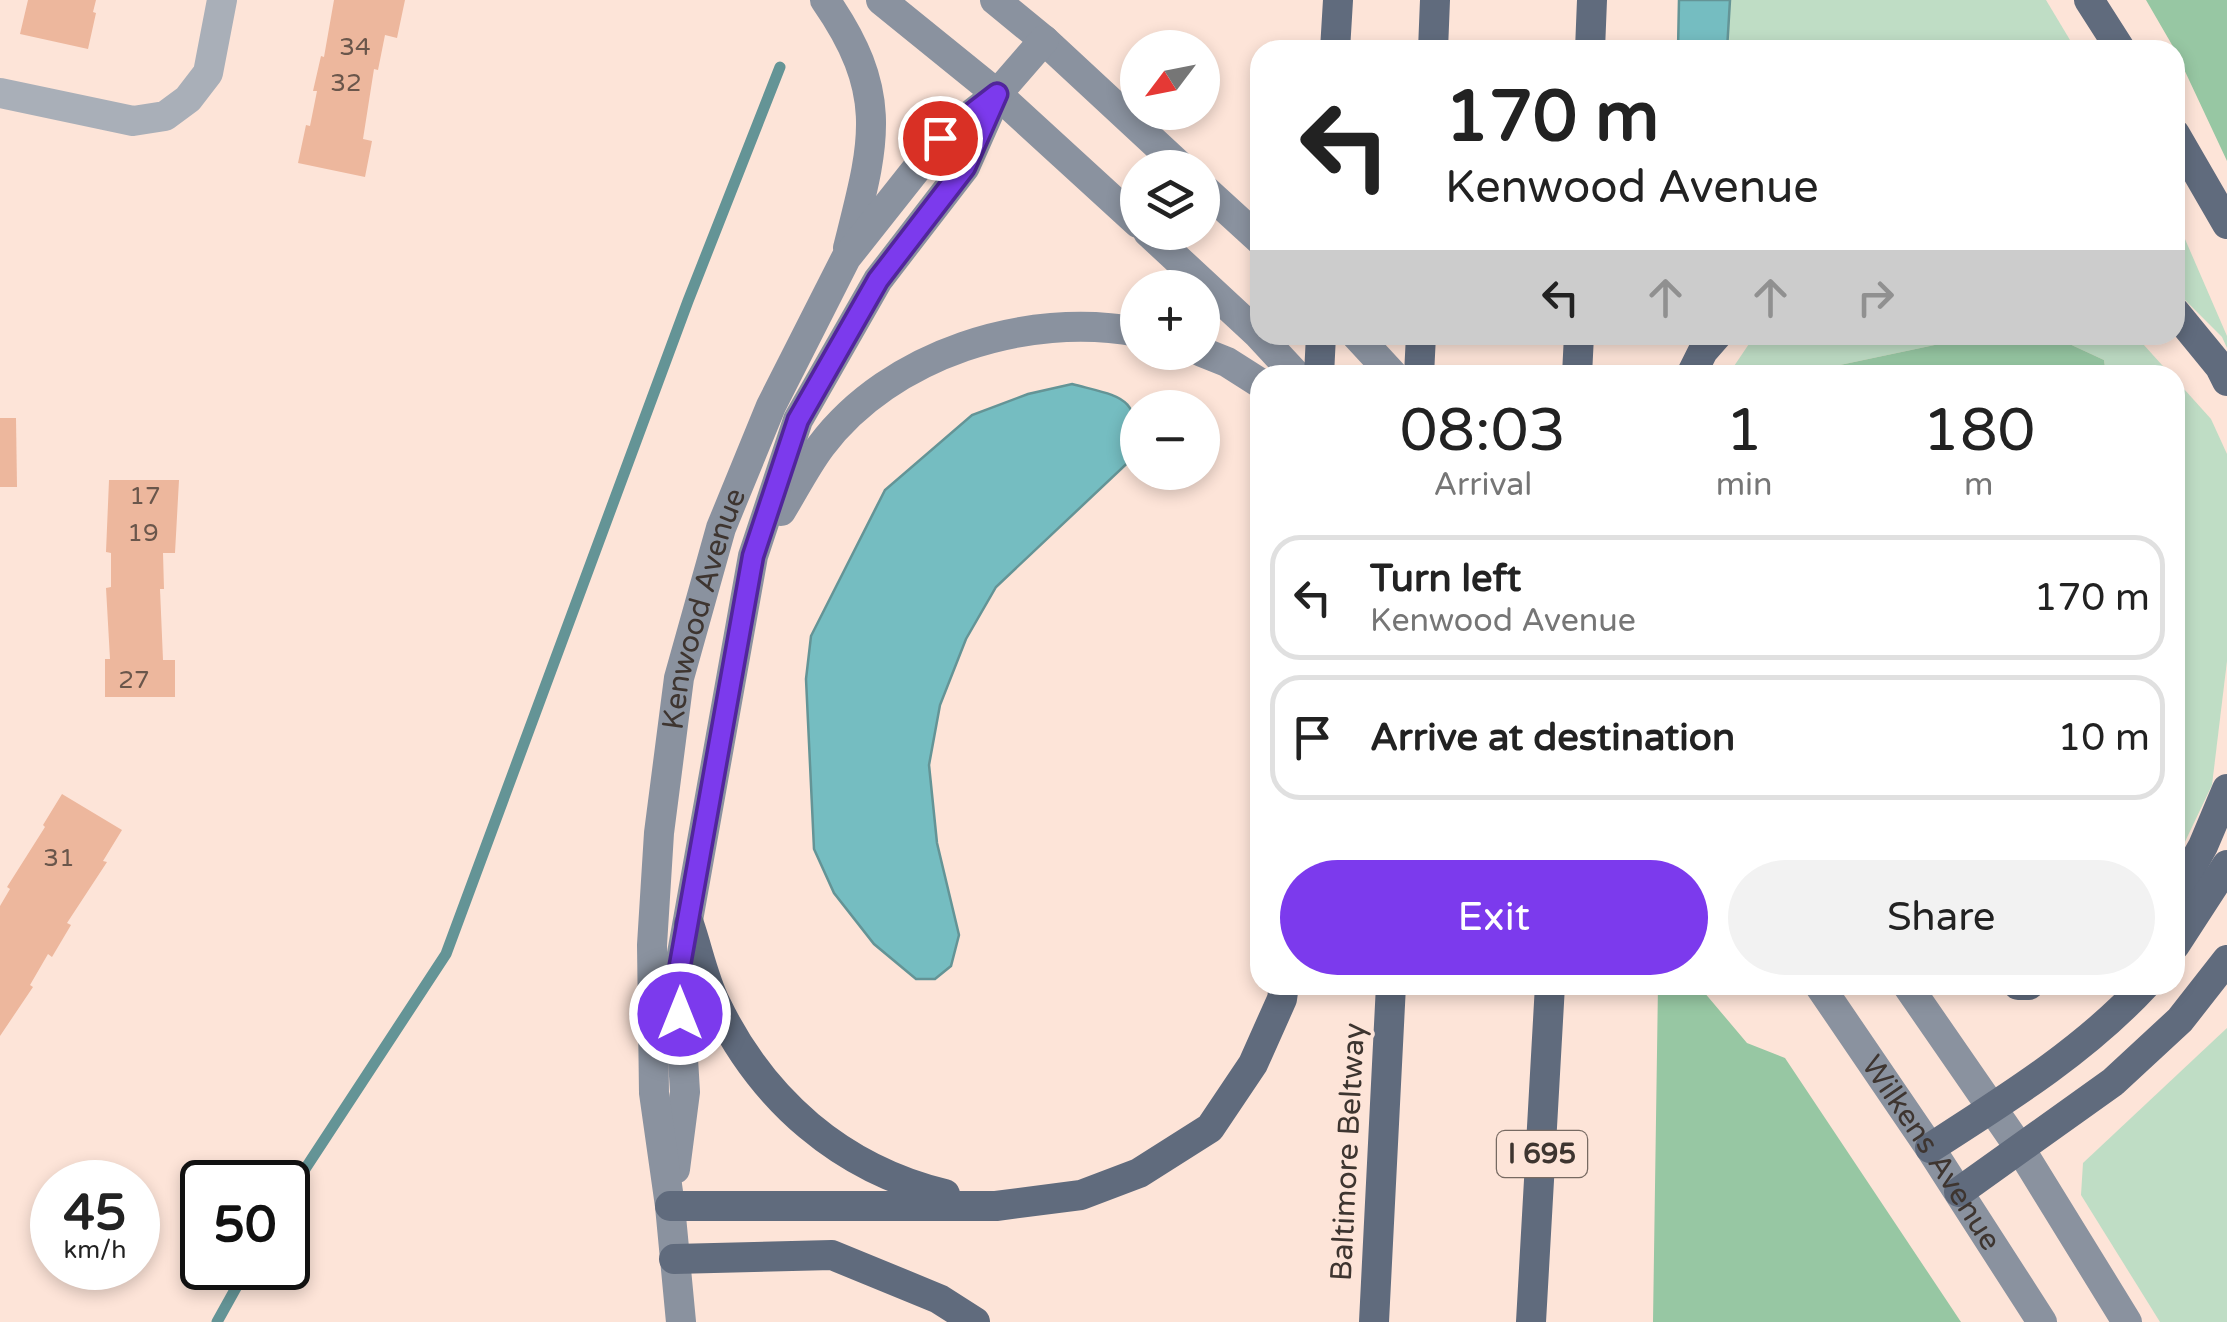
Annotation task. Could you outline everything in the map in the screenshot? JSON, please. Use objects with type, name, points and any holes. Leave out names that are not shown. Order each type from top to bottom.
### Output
[{"type":"highway","points":[[1336,40],[1338,0]]},
{"type":"highway","points":[[1433,40],[1435,0]]},
{"type":"highway","points":[[1590,40],[1592,0]]},
{"type":"highway","points":[[2089,0],[2115,40]]},
{"type":"highway","points":[[2185,151],[2227,224]]},
{"type":"highway","points":[[2185,324],[2227,381]]},
{"type":"highway","points":[[2185,878],[2227,789]]},
{"type":"highway","points":[[2185,931],[2227,866]]},
{"type":"highway","points":[[689,924],[715,1003],[747,1057],[783,1105],[844,1153],[902,1184],[996,1206]]},
{"type":"highway","points":[[1959,1192],[2113,1082],[2180,1020],[2227,960]]},
{"type":"highway","points":[[670,1206],[996,1206],[1081,1195],[1140,1174],[1210,1128],[1253,1064],[1283,995]]},
{"type":"highway","name":"Baltimore Beltway","points":[[1374,1322],[1390,995]]},
{"type":"highway","name":"I 695","points":[[1532,1322],[1549,995]]},
{"type":"highway","points":[[1930,1148],[1993,1108],[2084,1041],[2134,995]]},
{"type":"highway","points":[[674,1259],[832,1255],[938,1299],[975,1322]]},
{"type":"main road","points":[[826,0],[844,28],[867,79],[872,118],[868,170],[846,258]]},
{"type":"main road","points":[[881,0],[997,94],[1120,207]]},
{"type":"main road","points":[[994,0],[1044,40],[1163,150]]},
{"type":"main road","name":"Kenwood Avenue","points":[[681,1322],[654,1092],[652,945],[659,833],[679,678],[728,511],[771,406],[846,258],[940,138],[997,94],[1044,40]]},
{"type":"main road","name":"Kenwood Avenue","points":[[670,1206],[685,1092],[678,976],[753,556],[798,420],[878,280],[965,167],[997,94]]},
{"type":"main road","points":[[1220,203],[1250,231]]},
{"type":"main road","points":[[1167,250],[1250,327]]},
{"type":"main road","points":[[753,556],[822,445],[855,410],[891,384],[941,355],[994,335],[1054,326],[1120,329]]},
{"type":"main road","points":[[1268,345],[1287,365]]},
{"type":"main road","points":[[1366,345],[1384,365]]},
{"type":"main road","points":[[1220,359],[1250,376]]},
{"type":"main road","name":"Wilkens Avenue","points":[[1826,995],[2042,1322]]},
{"type":"main road","points":[[1914,995],[2021,1150],[2127,1322]]},
{"type":"street","points":[[0,93],[133,121],[166,116],[188,99],[208,74],[222,0]]},
{"type":"green space","points":[[1730,0],[2046,0],[2070,40],[1728,40]]},
{"type":"green space","points":[[2146,0],[2227,0],[2227,161],[2185,71],[2185,40],[2169,40]]},
{"type":"green space","points":[[2185,239],[2227,336],[2227,348],[2222,337],[2185,300]]},
{"type":"green space","points":[[1748,345],[1935,345],[1840,365],[1735,365]]},
{"type":"green space","points":[[1935,345],[2072,345],[2104,360],[2105,365],[1840,365]]},
{"type":"green space","points":[[2072,345],[2144,345],[2162,365],[2105,365],[2104,360]]},
{"type":"green space","points":[[2185,390],[2211,419],[2227,454],[2227,661],[2212,785],[2185,842]]},
{"type":"green space","points":[[1658,995],[1706,995],[1747,1043],[1785,1058],[1961,1322],[1653,1322]]},
{"type":"green space","points":[[2227,1028],[2227,1322],[2160,1322],[2081,1195],[2083,1163]]},
{"type":"water","points":[[1679,0],[1730,0],[1728,40],[1678,40]]},
{"type":"water","points":[[1072,384],[1120,399],[1120,470],[996,587],[966,639],[940,705],[929,765],[937,843],[959,935],[951,966],[935,979],[916,979],[874,944],[834,893],[814,849],[806,679],[811,636],[885,490],[972,415],[1028,394]]},
{"type":"building","points":[[28,0],[96,0],[88,49],[20,34]]},
{"type":"building","points":[[334,0],[405,0],[397,38],[385,35],[378,70],[374,69],[363,139],[372,141],[365,177],[298,163],[306,125],[310,126],[317,91],[313,91],[321,56],[324,57]]},
{"type":"building","points":[[0,418],[16,418],[17,487],[0,487]]},
{"type":"building","points":[[109,480],[179,480],[175,553],[163,553],[164,589],[160,589],[163,660],[175,660],[175,697],[105,697],[105,659],[110,659],[106,588],[111,587],[111,553],[106,552]]},
{"type":"building","points":[[62,794],[122,830],[103,861],[107,862],[67,923],[71,925],[52,957],[48,954],[30,985],[33,987],[0,1036],[0,906],[10,889],[7,887]]},
{"type":"waterway","points":[[310,1161],[446,954],[688,301],[780,67]]},
{"type":"waterway","points":[[217,1322],[235,1290]]},
{"type":"route","points":[[680,1014],[678,976],[753,556],[798,420],[878,280],[965,167],[997,94],[940,138]]}]
